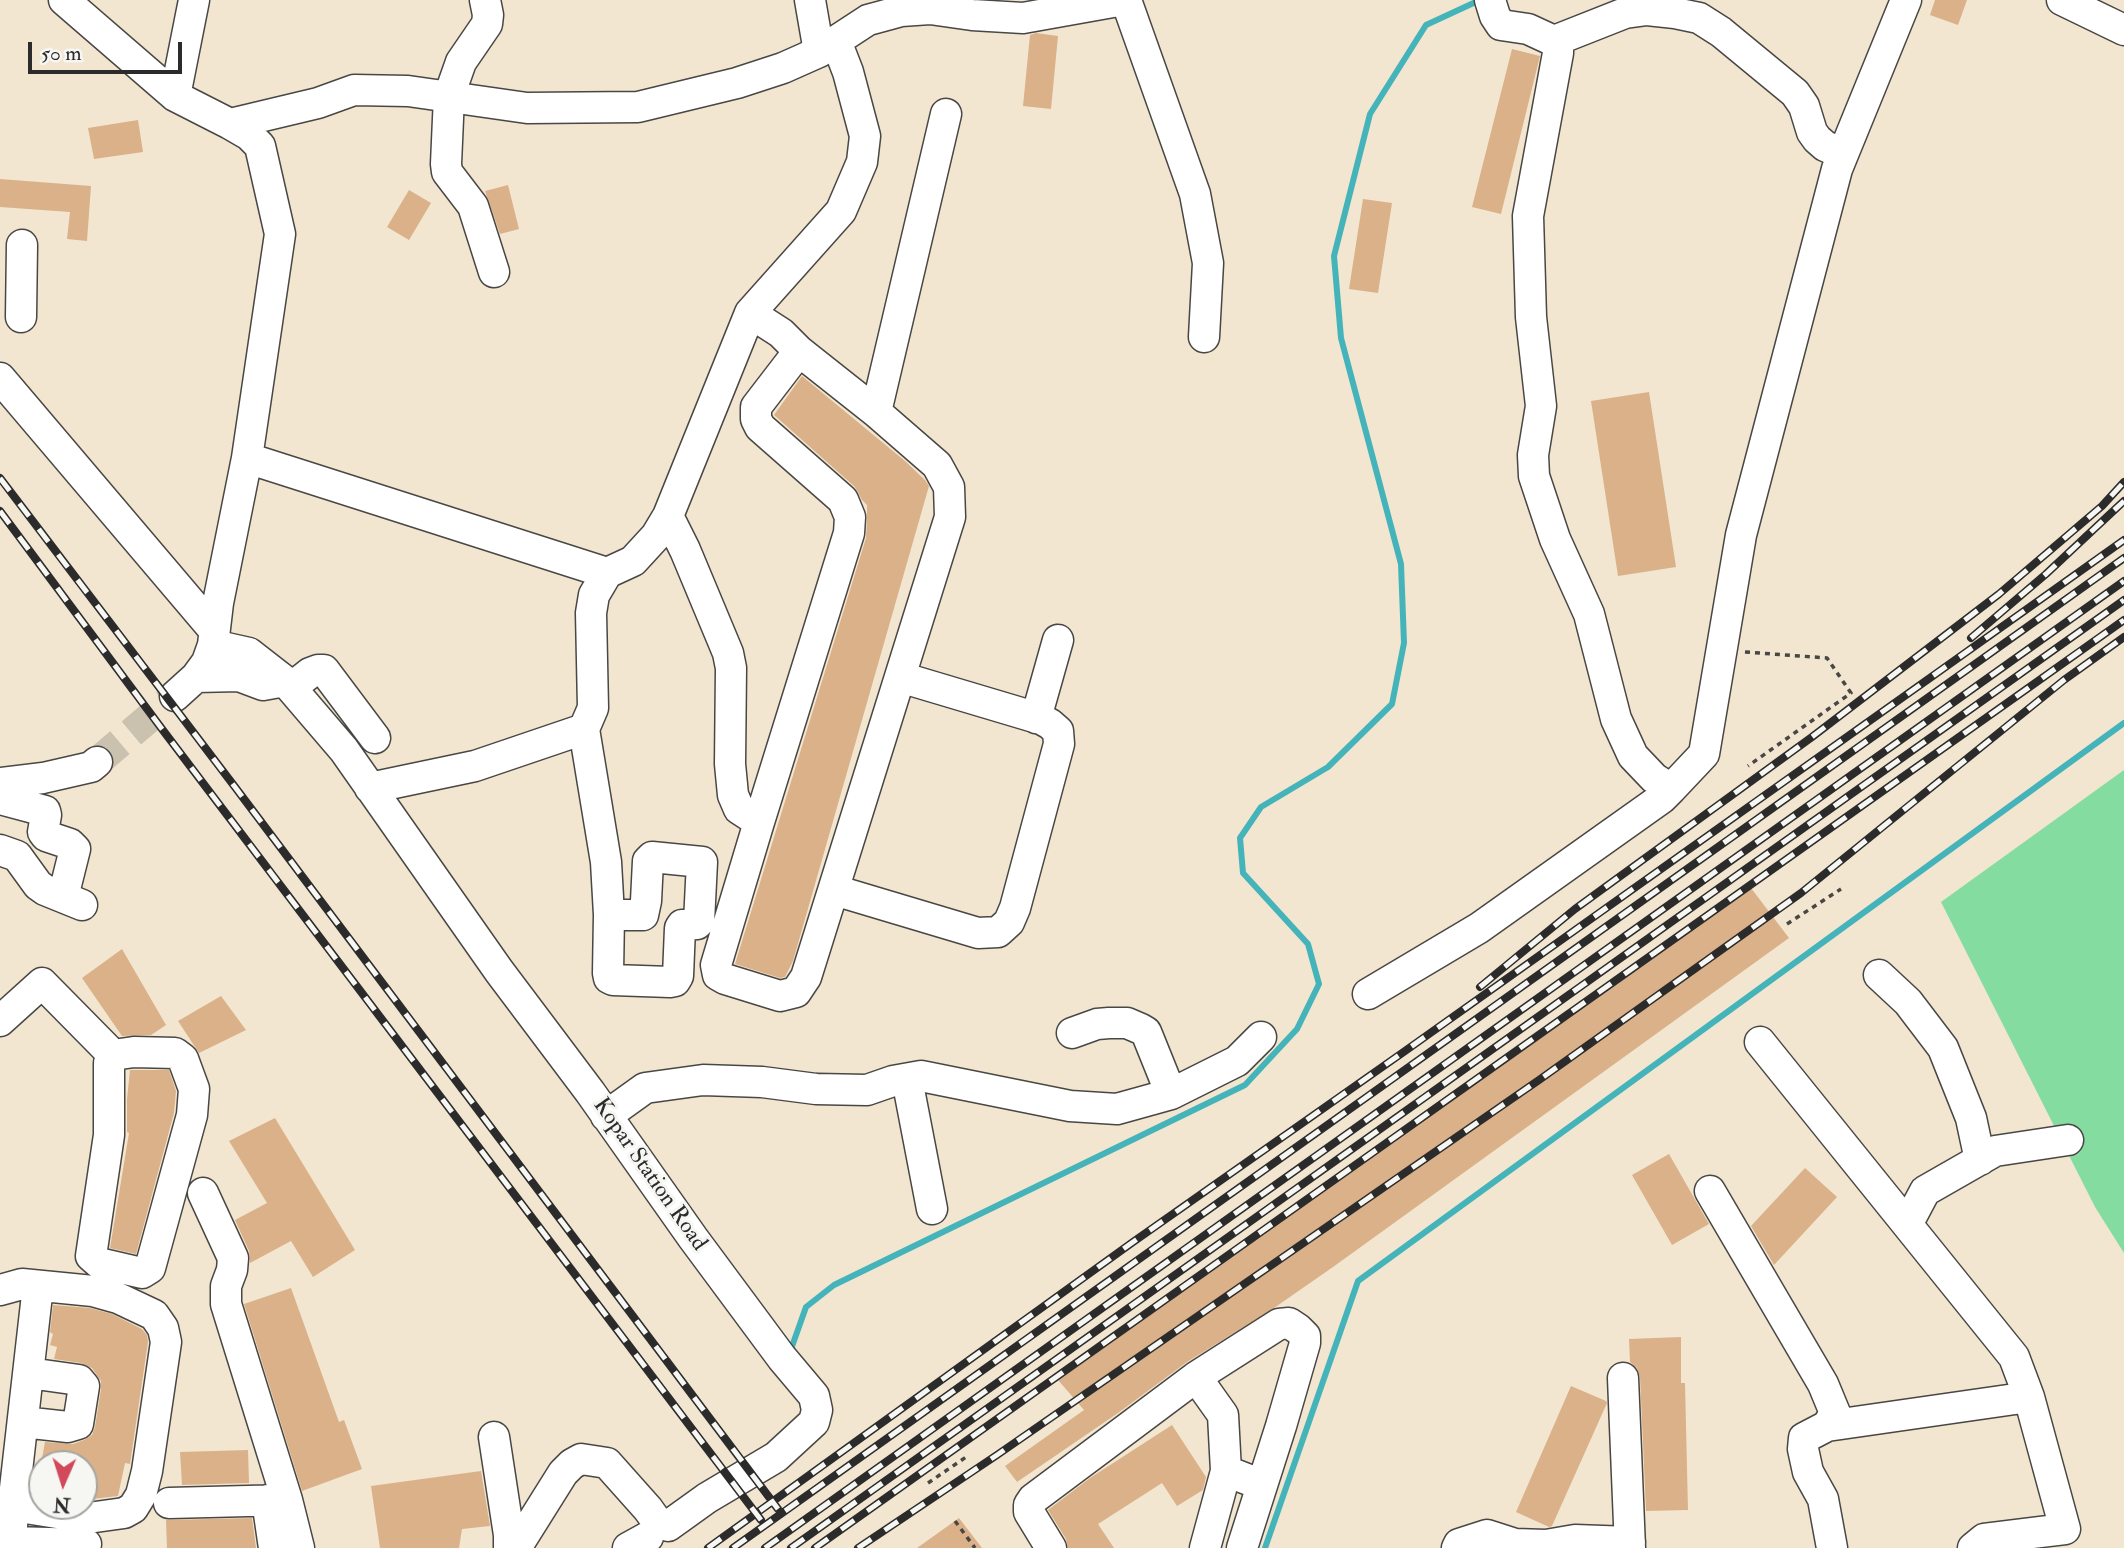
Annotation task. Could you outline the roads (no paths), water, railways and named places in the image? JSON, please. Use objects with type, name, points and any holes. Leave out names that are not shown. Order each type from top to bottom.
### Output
[{"type":"street","points":[[64,0],[175,96],[249,135],[260,146],[280,234],[247,458],[213,637],[207,662],[186,687],[239,676],[263,685],[288,685],[310,673],[324,670],[375,738]]},
{"type":"street","points":[[175,96],[194,0]]},
{"type":"street","points":[[485,0],[487,24],[461,62],[449,96],[447,172],[473,206],[494,272]]},
{"type":"street","points":[[609,915],[639,916],[645,912],[649,858],[702,862],[699,922],[682,925],[680,928],[678,976],[675,981],[609,978],[606,862],[584,729],[593,708],[591,613],[594,595],[607,573],[632,561],[656,536],[668,516],[750,313],[841,211],[862,162],[865,136],[848,72],[828,46],[810,0]]},
{"type":"street","points":[[230,124],[318,103],[354,90],[408,91],[527,108],[638,107],[737,83],[783,68],[828,46],[867,10],[930,9],[1023,18],[1125,0],[1195,194],[1208,262],[1204,337]]},
{"type":"street","points":[[1368,994],[1479,928],[1662,798],[1704,754],[1741,535],[1837,169],[1906,0]]},
{"type":"street","points":[[2062,0],[2124,30]]},
{"type":"street","points":[[1492,8],[1501,25],[1528,29],[1555,41],[1558,46],[1528,216],[1531,317],[1541,406],[1533,455],[1534,476],[1555,539],[1589,614],[1616,719],[1633,756],[1654,778],[1671,789]]},
{"type":"street","points":[[1555,41],[1625,13],[1647,10],[1699,18],[1721,32],[1795,93],[1804,106],[1817,139],[1825,146],[1843,153]]},
{"type":"street","points":[[876,412],[946,114]]},
{"type":"street","points":[[14,269],[21,317]]},
{"type":"street","points":[[750,313],[781,333],[799,351],[937,465],[949,487],[950,517],[806,977],[796,992],[780,996],[725,979],[718,975],[716,965],[849,533],[850,517],[844,500],[760,427],[756,419],[756,407],[799,351]]},
{"type":"street","points":[[0,377],[213,637]]},
{"type":"street","points":[[247,458],[607,573]]},
{"type":"street","points":[[668,516],[729,653],[730,764],[733,795],[739,809],[758,822]]},
{"type":"street","name":"Kopar Station Road","points":[[213,637],[249,653],[288,685],[344,750],[499,971],[693,1238],[788,1366],[814,1396],[817,1410],[814,1422],[776,1457],[650,1536]]},
{"type":"street","points":[[1036,718],[1058,640]]},
{"type":"street","points":[[834,890],[978,933],[998,932],[1009,922],[1015,908],[1059,744],[1058,731],[1036,718],[900,677]]},
{"type":"street","points":[[370,788],[475,766],[584,729]]},
{"type":"street","points":[[0,783],[43,778],[91,767],[97,762]]},
{"type":"street","points":[[0,799],[45,811],[43,832],[46,836],[75,849],[73,901],[38,885],[17,856],[0,850]]},
{"type":"street","points":[[607,881],[626,883],[646,901]]},
{"type":"street","points":[[1880,975],[1908,1002],[1943,1048],[1971,1118],[1980,1160]]},
{"type":"street","points":[[0,1021],[42,983],[113,1055]]},
{"type":"street","points":[[1072,1033],[1097,1024],[1109,1023],[1127,1023],[1146,1032],[1171,1094]]},
{"type":"street","points":[[606,1116],[645,1088],[703,1080],[762,1082],[816,1089],[867,1090],[922,1076],[1070,1106],[1117,1109],[1171,1094],[1237,1061],[1261,1037]]},
{"type":"street","points":[[1760,1042],[2014,1357],[2072,1538],[1984,1539],[1973,1548]]},
{"type":"street","points":[[134,1052],[176,1053],[183,1059],[194,1089],[192,1115],[150,1268],[142,1273],[99,1264],[91,1256],[109,1135],[109,1063],[113,1055],[134,1052]]},
{"type":"street","points":[[907,1079],[932,1209]]},
{"type":"street","points":[[1908,1223],[1926,1191],[1995,1151],[2068,1140]]},
{"type":"street","points":[[1710,1191],[1823,1384],[1835,1413],[1827,1426]]},
{"type":"street","points":[[203,1193],[233,1258],[226,1286],[226,1304],[277,1500],[299,1548]]},
{"type":"street","points":[[0,1290],[22,1284],[93,1292],[118,1298],[154,1315],[163,1328],[166,1342],[147,1471],[141,1495],[133,1508],[124,1513],[88,1518],[13,1506]]},
{"type":"street","points":[[38,1286],[11,1545],[86,1544]]},
{"type":"street","points":[[1051,1548],[1029,1512],[1033,1499],[1196,1377],[1279,1324],[1289,1324],[1305,1336],[1306,1343],[1242,1548]]},
{"type":"street","points":[[23,1422],[68,1427],[78,1424],[84,1386],[79,1380],[29,1373]]},
{"type":"street","points":[[1196,1377],[1223,1415],[1226,1471],[1205,1548]]},
{"type":"street","points":[[1457,1548],[1459,1544],[1487,1535],[1515,1544],[1546,1545],[1575,1540],[1630,1545],[1623,1378]]},
{"type":"street","points":[[1832,1548],[1824,1499],[1808,1472],[1803,1449],[1804,1438],[1827,1426],[2029,1397]]},
{"type":"street","points":[[494,1437],[509,1548]]},
{"type":"street","points":[[516,1548],[563,1473],[581,1459],[607,1463],[658,1523],[668,1526],[650,1536]]},
{"type":"street","points":[[1226,1471],[1262,1485]]},
{"type":"street","points":[[169,1503],[277,1500]]},
{"type":"street","points":[[274,1548],[277,1500]]},
{"type":"waterway","points":[[790,1352],[806,1307],[834,1285],[1245,1085],[1297,1029],[1319,984],[1308,944],[1243,873],[1240,838],[1261,807],[1328,767],[1392,704],[1404,643],[1401,564],[1341,338],[1334,256],[1370,114],[1426,25],[1480,0]]},
{"type":"waterway","points":[[1265,1548],[1358,1281],[2124,723]]},
{"type":"tunnel","points":[[97,762],[175,696]]},
{"type":"railway","points":[[0,478],[778,1509]]},
{"type":"railway","points":[[1480,987],[1575,909],[1812,737],[1999,594],[2102,506],[2124,482]]},
{"type":"railway","points":[[1971,638],[2046,574],[2124,501]]},
{"type":"railway","points":[[0,511],[761,1520]]},
{"type":"railway","points":[[708,1548],[1133,1242],[2124,540]]},
{"type":"railway","points":[[733,1548],[2124,558]]},
{"type":"railway","points":[[765,1548],[2124,581]]},
{"type":"railway","points":[[791,1548],[2124,600]]},
{"type":"railway","points":[[815,1548],[2124,620]]},
{"type":"railway","points":[[858,1548],[1539,1080],[1801,893],[2064,680],[2124,637]]}]
